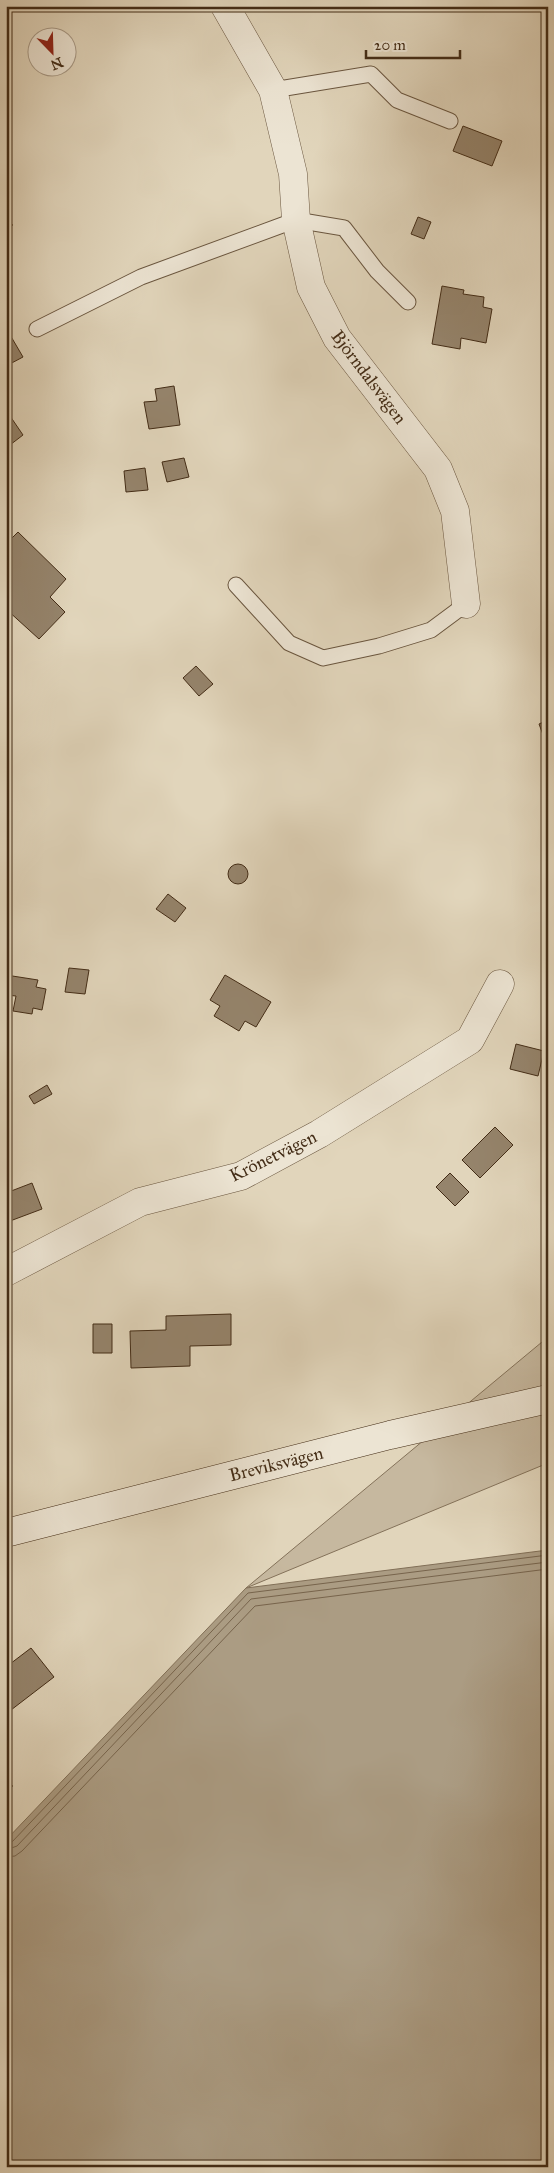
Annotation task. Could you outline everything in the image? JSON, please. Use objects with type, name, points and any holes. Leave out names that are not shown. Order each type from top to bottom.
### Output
[{"type":"street","name":"Björndalsvägen","points":[[225,6],[273,90],[293,174],[296,220],[311,287],[337,338],[438,469],[455,511],[466,604]]},
{"type":"street","name":"Krönetvägen","points":[[6,1272],[140,1202],[241,1176],[319,1134],[470,1040],[500,984]]},
{"type":"street","name":"Breviksvägen","points":[[6,1532],[390,1435],[548,1399]]},
{"type":"lane","points":[[273,90],[371,74],[397,100],[450,121]]},
{"type":"lane","points":[[37,329],[141,276],[296,220],[344,228],[377,271],[408,302]]},
{"type":"lane","points":[[236,585],[289,643],[323,658],[380,646],[431,630],[466,604]]},
{"type":"shaded area","points":[[548,1337],[548,1463],[246,1588]]},
{"type":"water","points":[[548,1550],[548,2167],[6,2167],[6,1840],[246,1588]]},
{"type":"building","points":[[463,126],[502,141],[492,166],[453,151]]},
{"type":"building","points":[[418,217],[431,222],[424,239],[411,234]]},
{"type":"building","points":[[6,218],[13,225],[6,230]]},
{"type":"building","points":[[442,286],[464,290],[463,294],[484,297],[483,307],[492,309],[486,343],[461,338],[460,349],[432,344]]},
{"type":"building","points":[[6,328],[23,357],[6,366]]},
{"type":"building","points":[[174,386],[180,425],[149,429],[144,402],[157,401],[155,389]]},
{"type":"building","points":[[8,413],[23,435],[6,448],[6,414]]},
{"type":"building","points":[[184,458],[189,477],[167,482],[162,462]]},
{"type":"building","points":[[145,468],[148,490],[126,492],[124,471]]},
{"type":"building","points":[[18,532],[66,579],[50,597],[65,612],[39,639],[6,609],[6,595],[12,589],[6,583],[6,544]]},
{"type":"building","points":[[196,666],[213,684],[199,696],[183,678]]},
{"type":"building","points":[[548,720],[548,748],[539,724]]},
{"type":"building","points":[[238,864],[245,867],[248,874],[245,881],[238,884],[231,881],[228,874],[231,867]]},
{"type":"building","points":[[168,894],[186,908],[175,922],[156,909]]},
{"type":"building","points":[[69,968],[89,970],[85,994],[65,992]]},
{"type":"building","points":[[6,975],[38,980],[36,987],[46,989],[42,1010],[33,1008],[32,1014],[13,1011],[16,996],[6,995]]},
{"type":"building","points":[[225,975],[271,1002],[256,1027],[245,1021],[239,1031],[214,1016],[220,1006],[210,1000]]},
{"type":"building","points":[[516,1044],[544,1051],[538,1076],[510,1069]]},
{"type":"building","points":[[47,1085],[52,1094],[34,1104],[29,1096]]},
{"type":"building","points":[[495,1127],[513,1145],[480,1178],[462,1160]]},
{"type":"building","points":[[450,1173],[469,1192],[455,1206],[436,1187]]},
{"type":"building","points":[[32,1183],[42,1209],[10,1221],[6,1212],[6,1193]]},
{"type":"building","points":[[231,1314],[231,1345],[190,1346],[190,1366],[131,1368],[130,1331],[166,1330],[166,1316]]},
{"type":"building","points":[[93,1324],[112,1324],[112,1353],[93,1353]]},
{"type":"building","points":[[31,1648],[54,1677],[11,1710],[6,1704],[6,1667]]},
{"type":"building","points":[[6,1780],[13,1786],[6,1792]]}]
